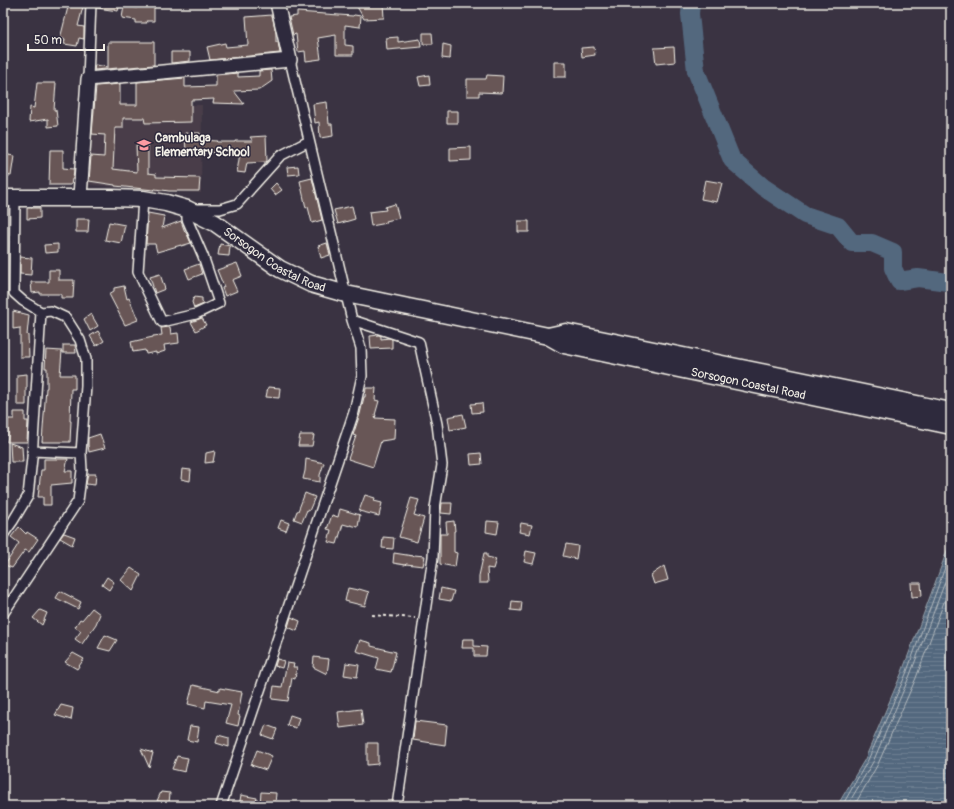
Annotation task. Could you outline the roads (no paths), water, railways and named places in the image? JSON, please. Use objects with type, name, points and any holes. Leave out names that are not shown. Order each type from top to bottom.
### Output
[{"type":"highway","name":"Sorsogon Coastal Road","points":[[9,198],[80,197],[143,199],[166,203],[187,209],[215,223],[280,269],[311,284],[346,294],[548,336],[564,345],[951,426]]},
{"type":"highway","name":"Sorsogon Coastal Road","points":[[548,336],[566,332],[951,411]]},
{"type":"street","points":[[80,197],[92,3]]},
{"type":"street","points":[[221,806],[354,412],[362,376],[361,348],[352,320],[277,3]]},
{"type":"street","points":[[88,79],[290,60]]},
{"type":"street","points":[[143,199],[138,272],[162,322],[196,314],[219,303],[203,256],[187,219],[187,209],[220,209],[237,204],[280,156],[309,141]]},
{"type":"street","points":[[3,614],[78,501],[82,470],[81,454],[86,386],[86,359],[80,340],[66,318],[51,311],[41,312],[23,301],[14,293],[9,198]]},
{"type":"street","points":[[3,535],[28,496],[41,312]]},
{"type":"street","points":[[352,320],[419,342],[437,424],[442,465],[435,508],[433,557],[397,806]]},
{"type":"street","points":[[32,451],[81,454]]},
{"type":"water","points":[[951,540],[951,806],[837,806],[865,759],[902,672]]},
{"type":"waterway","points":[[691,3],[690,14],[696,71],[732,160],[763,187],[805,215],[838,226],[852,243],[872,243],[893,252],[893,268],[899,281],[918,278],[951,282]]},
{"type":"place","name":"Cambulaga Elementary School","points":[[144,145]]}]
